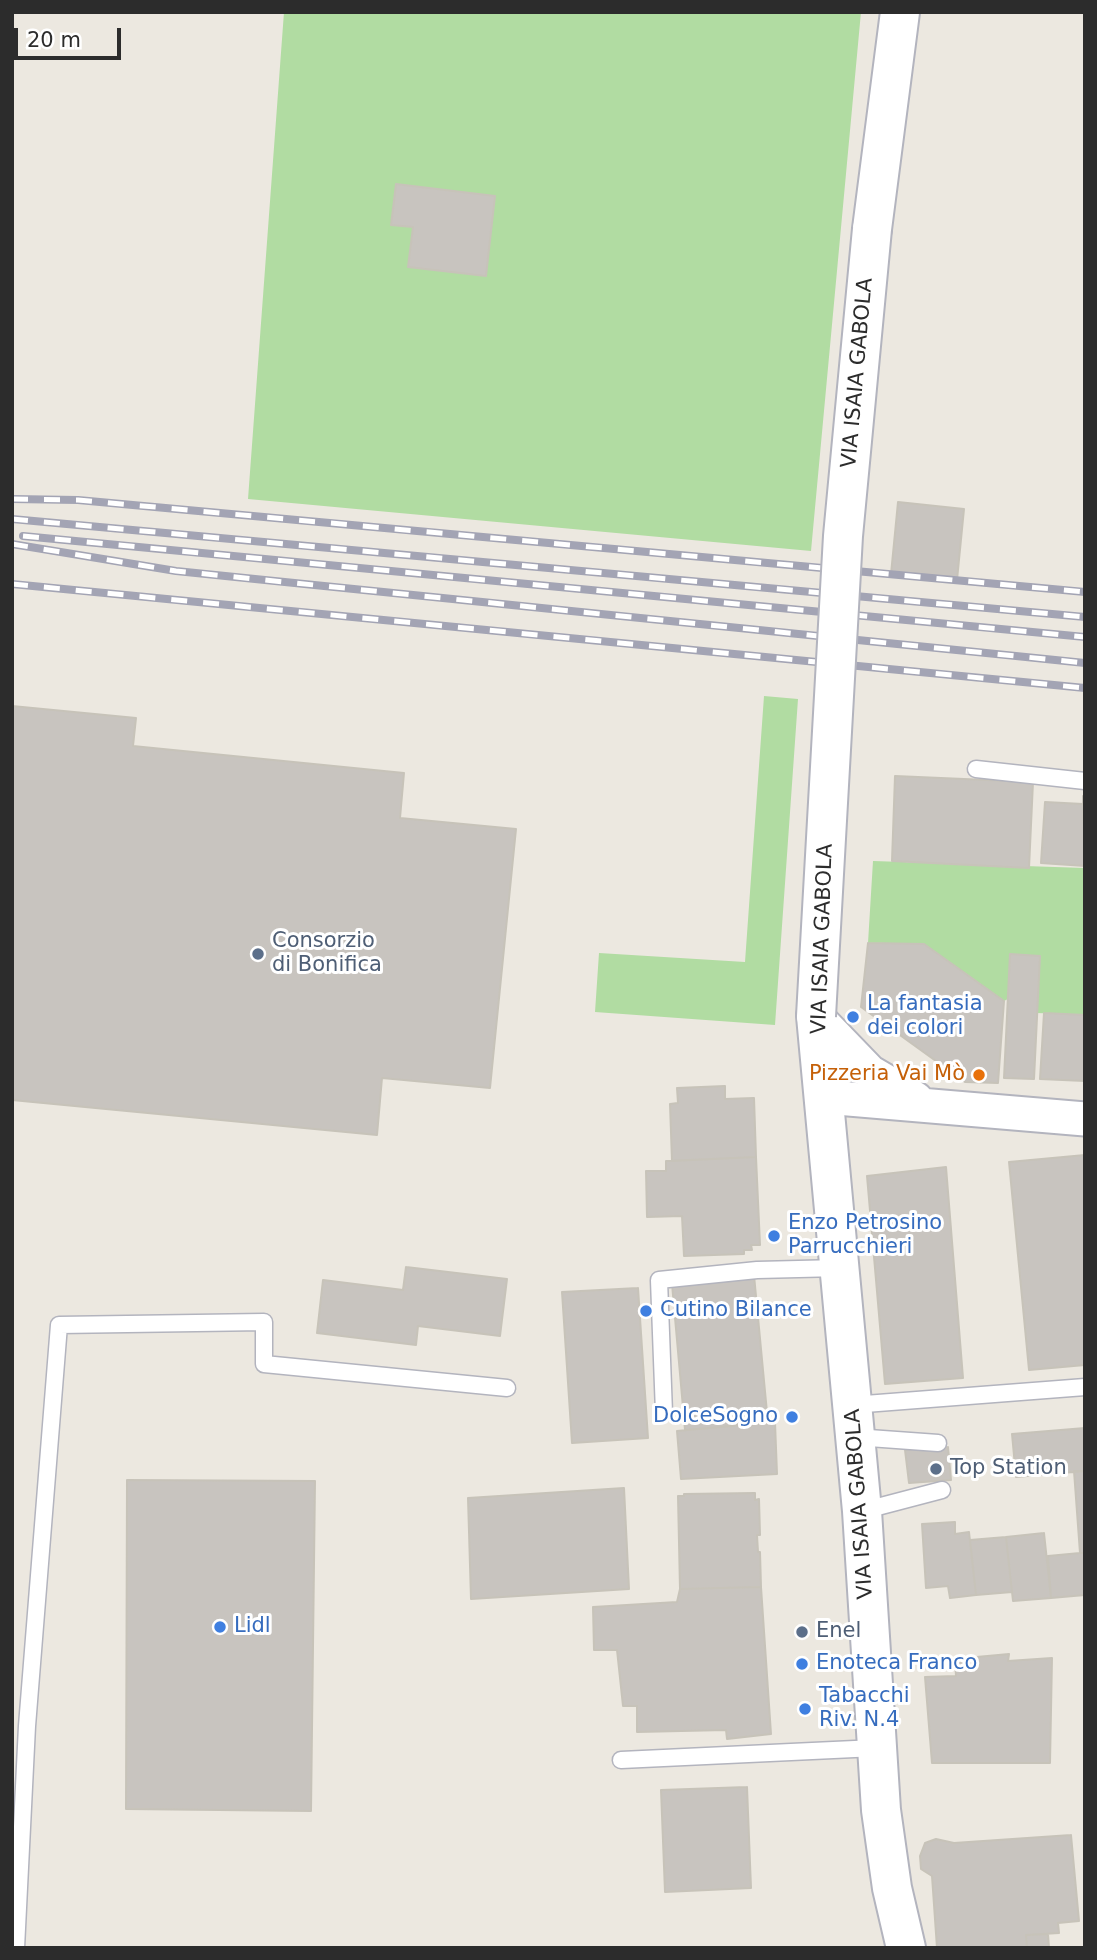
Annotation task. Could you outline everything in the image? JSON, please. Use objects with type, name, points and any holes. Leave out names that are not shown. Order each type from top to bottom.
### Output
[{"type":"street","name":"VIA ISAIA GABOLA","points":[[900,12],[872,229],[843,536],[816,1016],[862,1511],[881,1811],[890,1875],[906,1948]]},
{"type":"street","points":[[816,1016],[870,1072],[914,1099],[949,1108]]},
{"type":"street","points":[[825,1097],[1085,1119]]},
{"type":"lane","points":[[976,769],[1085,781]]},
{"type":"lane","points":[[664,1413],[659,1280],[757,1270],[840,1268]]},
{"type":"lane","points":[[16,1948],[27,1726],[59,1325],[264,1322],[264,1364],[507,1388]]},
{"type":"lane","points":[[854,1421],[1085,1387]]},
{"type":"lane","points":[[854,1421],[938,1443]]},
{"type":"lane","points":[[862,1511],[942,1490]]},
{"type":"lane","points":[[621,1760],[876,1748]]},
{"type":"green space","points":[[284,12],[861,12],[811,551],[248,499]]},
{"type":"green space","points":[[764,696],[798,699],[775,1025],[595,1012],[599,953],[745,962]]},
{"type":"green space","points":[[873,861],[1085,868],[1085,1015],[1037,1013],[1039,956],[1010,955],[1008,999],[1004,1001],[924,944],[868,943]]},
{"type":"building","points":[[396,184],[495,196],[486,276],[408,267],[413,227],[391,225]]},
{"type":"building","points":[[898,502],[964,509],[957,580],[891,574]]},
{"type":"building","name":"Consorzio di Bonifica","points":[[12,706],[136,718],[133,746],[404,773],[400,818],[516,829],[490,1088],[382,1078],[377,1135],[12,1100]]},
{"type":"building","points":[[895,776],[1033,782],[1029,868],[892,861]]},
{"type":"building","points":[[1083,796],[1085,866],[1041,863],[1045,802],[1083,804]]},
{"type":"building","points":[[868,943],[924,944],[1004,1001],[998,1083],[965,1082],[861,1007]]},
{"type":"building","points":[[1010,954],[1040,956],[1034,1079],[1004,1078]]},
{"type":"building","points":[[1044,1013],[1085,1015],[1085,1081],[1040,1079]]},
{"type":"building","points":[[725,1086],[725,1099],[754,1098],[756,1157],[672,1161],[670,1104],[678,1103],[677,1088]]},
{"type":"building","points":[[1085,1155],[1085,1365],[1029,1370],[1009,1162]]},
{"type":"building","points":[[756,1157],[760,1245],[751,1245],[752,1250],[744,1250],[744,1254],[684,1256],[682,1216],[647,1217],[646,1171],[666,1171],[666,1161]]},
{"type":"building","points":[[946,1167],[963,1378],[885,1384],[867,1176]]},
{"type":"building","points":[[406,1267],[507,1279],[500,1336],[418,1326],[416,1345],[317,1333],[323,1280],[403,1290]]},
{"type":"building","points":[[754,1275],[768,1423],[685,1430],[672,1284]]},
{"type":"building","points":[[638,1288],[648,1438],[572,1443],[562,1292]]},
{"type":"building","points":[[775,1422],[777,1474],[681,1479],[677,1431]]},
{"type":"building","points":[[1085,1428],[1085,1471],[1016,1477],[1012,1434]]},
{"type":"building","points":[[948,1447],[951,1480],[909,1483],[905,1450]]},
{"type":"building","points":[[1074,1471],[1085,1471],[1085,1553],[1080,1553]]},
{"type":"building","name":"Lidl","points":[[127,1480],[315,1481],[311,1811],[126,1809]]},
{"type":"building","points":[[624,1488],[629,1589],[471,1599],[468,1498]]},
{"type":"building","points":[[755,1493],[755,1500],[759,1499],[760,1535],[757,1535],[761,1587],[680,1589],[678,1496]]},
{"type":"building","points":[[955,1522],[955,1534],[969,1532],[976,1595],[950,1598],[948,1586],[926,1588],[922,1524]]},
{"type":"building","points":[[1044,1533],[1051,1598],[1013,1601],[1006,1537]]},
{"type":"building","points":[[1006,1537],[1012,1592],[976,1595],[970,1540]]},
{"type":"building","points":[[1085,1553],[1085,1595],[1051,1598],[1048,1556]]},
{"type":"building","points":[[761,1587],[771,1734],[727,1739],[726,1730],[637,1732],[637,1706],[623,1706],[617,1650],[594,1650],[593,1607],[677,1602],[680,1589]]},
{"type":"building","points":[[1009,1654],[1008,1661],[1052,1658],[1050,1763],[932,1763],[925,1677],[956,1676],[955,1659]]},
{"type":"building","points":[[747,1787],[751,1888],[665,1892],[661,1790]]},
{"type":"building","points":[[1071,1835],[1079,1921],[1058,1923],[1059,1933],[1026,1935],[1027,1948],[937,1948],[932,1876],[921,1869],[920,1856],[925,1843],[936,1839],[954,1843]]},
{"type":"building","points":[[1048,1934],[1049,1948],[1027,1948],[1026,1935]]},
{"type":"railway","points":[[12,499],[78,500],[1085,592]]},
{"type":"railway","points":[[12,519],[1085,617]]},
{"type":"railway","points":[[23,536],[1085,637]]},
{"type":"railway","points":[[12,544],[176,571],[1085,663]]},
{"type":"railway","points":[[12,584],[1085,688]]},
{"type":"place","name":"Consorzio di Bonifica","points":[[258,954]]},
{"type":"place","name":"La fantasia dei colori","points":[[853,1017]]},
{"type":"place","name":"Pizzeria Vai Mò","points":[[979,1075]]},
{"type":"place","name":"Enzo Petrosino Parrucchieri","points":[[774,1236]]},
{"type":"place","name":"Cutino Bilance","points":[[646,1311]]},
{"type":"place","name":"DolceSogno","points":[[792,1417]]},
{"type":"place","name":"Top Station","points":[[936,1469]]},
{"type":"place","name":"Lidl","points":[[220,1627]]},
{"type":"place","name":"Enel","points":[[802,1632]]},
{"type":"place","name":"Enoteca Franco","points":[[802,1664]]},
{"type":"place","name":"Tabacchi Riv. N.4","points":[[805,1709]]}]
